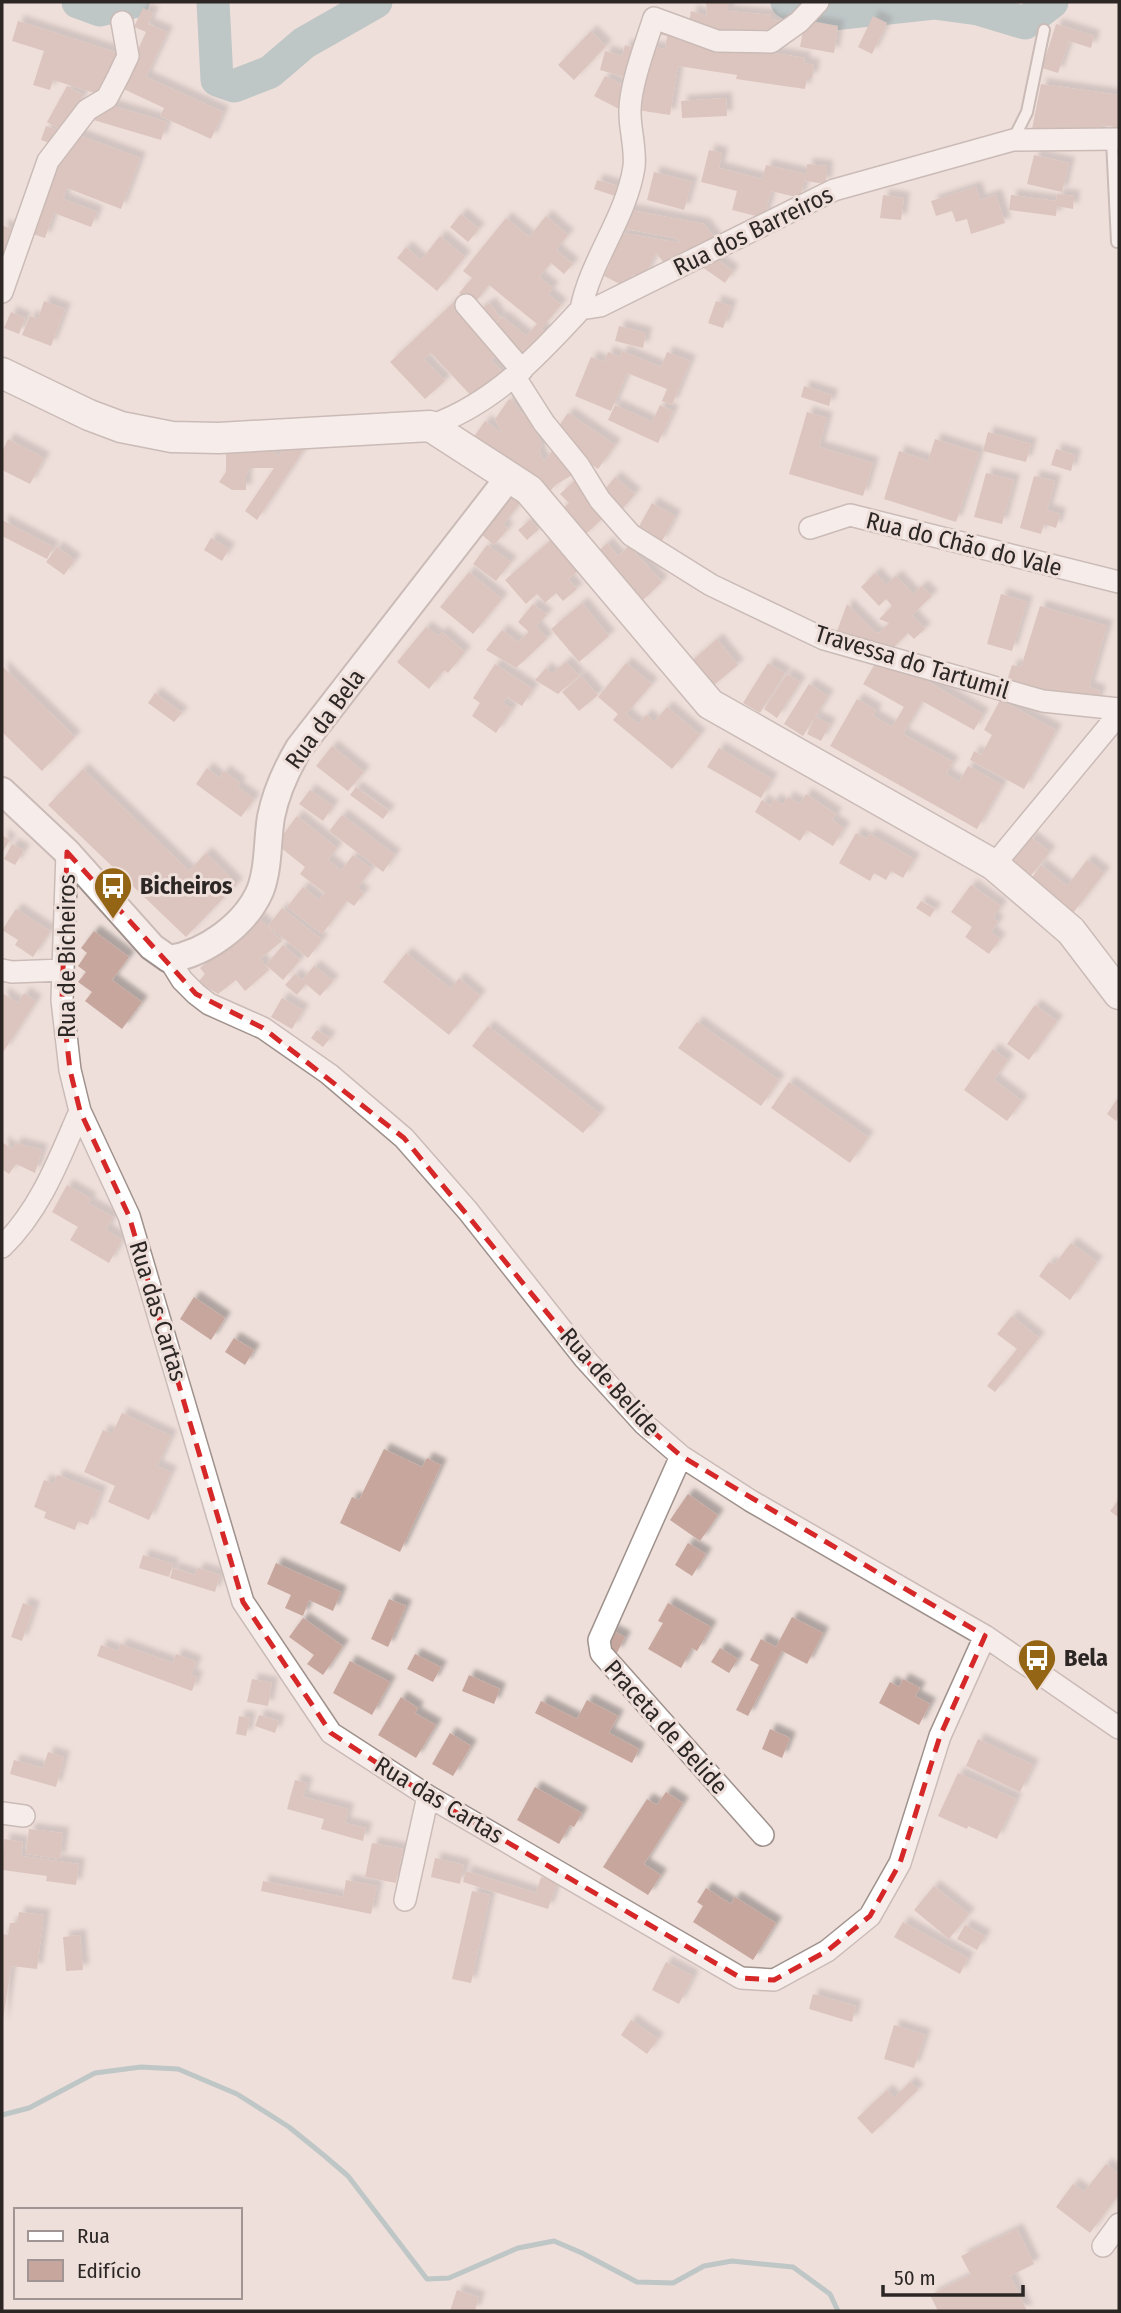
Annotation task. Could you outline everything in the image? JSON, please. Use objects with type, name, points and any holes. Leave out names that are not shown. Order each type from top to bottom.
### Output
[{"type":"main road","points":[[2,373],[89,415],[121,426],[172,436],[219,438],[430,426],[529,490],[710,704],[994,865],[1071,931],[1119,994]]},
{"type":"street","points":[[430,426],[456,417],[480,403],[540,355],[581,309],[585,289],[622,211],[634,167],[629,111],[641,56],[654,18],[718,41],[771,42],[799,22],[816,4]]},
{"type":"street","points":[[2,292],[48,161],[87,110],[107,98],[128,56],[122,22]]},
{"type":"street","name":"Rua dos Barreiros","points":[[581,309],[600,306],[834,190],[1013,140],[1116,140]]},
{"type":"street","name":"Travessa do Tartumil","points":[[466,304],[518,373],[544,423],[579,466],[600,500],[631,535],[711,585],[824,639],[1043,701],[1119,711]]},
{"type":"street","name":"Rua da Bela","points":[[169,959],[187,956],[204,948],[246,912],[260,891],[267,861],[271,817],[279,787],[299,748],[510,476]]},
{"type":"street","name":"Rua do Chão do Vale","points":[[810,528],[850,515],[1119,582]]},
{"type":"street","points":[[994,865],[1119,711]]},
{"type":"street","points":[[2,791],[67,852],[152,947],[169,959]]},
{"type":"street","name":"Rua de Bicheiros","points":[[67,852],[62,1000],[70,1070],[80,1111]]},
{"type":"street","name":"Rua de Belide","points":[[169,959],[182,980],[209,1004],[263,1028],[329,1074],[404,1138],[468,1211],[585,1359],[643,1424],[681,1456],[751,1501],[985,1636],[1119,1728]]},
{"type":"street","points":[[2,970],[62,970]]},
{"type":"street","points":[[2,1247],[16,1233],[42,1197],[80,1111]]},
{"type":"street","name":"Rua das Cartas","points":[[80,1111],[129,1216],[243,1602],[331,1733],[428,1796],[741,1979],[774,1980],[827,1951],[870,1916],[900,1863],[940,1736],[985,1636]]},
{"type":"street","name":"Praceta de Belide","points":[[681,1456],[599,1640],[601,1653],[763,1835]]},
{"type":"street","points":[[405,1900],[428,1796]]},
{"type":"street","points":[[2,1813],[24,1816]]},
{"type":"street","points":[[1103,2246],[1119,2224]]},
{"type":"lane","points":[[1013,140],[1027,112],[1044,30]]},
{"type":"lane","points":[[1116,140],[1117,242]]},
{"type":"highlighted area","points":[[67,852],[196,994],[263,1028],[404,1138],[585,1359],[644,1424],[681,1456],[985,1636],[940,1736],[900,1863],[870,1916],[827,1951],[774,1980],[741,1978],[428,1796],[331,1733],[243,1602],[129,1216],[80,1111],[70,1070],[62,1000]]},
{"type":"building","points":[[706,2],[728,2],[728,11],[771,15],[771,19],[790,23],[772,37],[688,29],[691,11],[707,16]]},
{"type":"building","points":[[143,8],[153,13],[148,24],[167,32],[146,77],[223,112],[211,139],[160,116],[164,108],[115,85],[131,65],[146,32],[134,27]]},
{"type":"building","points":[[873,16],[887,23],[872,54],[858,47]]},
{"type":"building","points":[[805,20],[838,26],[834,53],[800,47]]},
{"type":"building","points":[[18,21],[118,53],[104,96],[53,80],[50,90],[33,85],[44,51],[12,41]]},
{"type":"building","points":[[1056,24],[1094,36],[1091,48],[1069,41],[1058,73],[1042,68]]},
{"type":"building","points":[[657,26],[679,38],[805,58],[804,63],[814,65],[812,78],[807,78],[805,89],[736,79],[737,75],[678,66],[670,115],[637,110],[646,46],[665,49],[667,36],[656,34]]},
{"type":"building","points":[[591,31],[606,46],[574,80],[558,65]]},
{"type":"building","points":[[625,45],[640,50],[632,79],[600,70],[605,51],[622,56]]},
{"type":"building","points":[[605,76],[632,90],[621,110],[594,96]]},
{"type":"building","points":[[1041,84],[1119,95],[1119,128],[1102,125],[1100,139],[1032,129]]},
{"type":"building","points":[[67,86],[83,95],[63,131],[47,122]]},
{"type":"building","points":[[726,98],[727,116],[682,118],[681,101]]},
{"type":"building","points":[[96,101],[167,122],[161,140],[90,119]]},
{"type":"building","points":[[46,126],[60,131],[55,145],[41,140]]},
{"type":"building","points":[[65,130],[140,158],[121,209],[67,188],[63,199],[97,212],[91,227],[54,213],[45,238],[27,232]]},
{"type":"building","points":[[709,150],[722,153],[719,168],[762,179],[766,165],[806,174],[800,198],[771,191],[764,218],[732,210],[737,191],[701,182]]},
{"type":"building","points":[[1034,155],[1069,163],[1062,192],[1027,184]]},
{"type":"building","points":[[807,164],[827,166],[826,184],[805,181]]},
{"type":"building","points":[[654,172],[692,182],[684,210],[647,200]]},
{"type":"building","points":[[597,180],[621,187],[618,197],[594,189]]},
{"type":"building","points":[[976,187],[980,200],[996,195],[1005,223],[971,234],[967,219],[956,222],[952,211],[936,216],[931,201]]},
{"type":"building","points":[[1057,194],[1074,196],[1073,209],[1057,206],[1056,216],[1009,210],[1011,195],[1056,201]]},
{"type":"building","points":[[883,195],[904,198],[901,220],[880,218]]},
{"type":"building","points":[[625,209],[704,224],[718,242],[664,263],[656,253],[644,277],[632,275],[626,287],[604,276],[611,261],[616,232],[681,243],[675,238],[616,227]]},
{"type":"building","points":[[461,214],[479,229],[468,242],[450,227]]},
{"type":"building","points":[[546,216],[568,235],[556,250],[573,264],[564,274],[551,263],[539,277],[553,288],[548,294],[561,305],[541,329],[548,334],[519,365],[489,330],[503,317],[526,336],[537,324],[489,285],[473,305],[459,293],[472,278],[463,271],[506,218],[529,237]]},
{"type":"building","points":[[2,225],[21,233],[2,277]]},
{"type":"building","points":[[440,236],[465,257],[437,291],[397,258],[406,247],[421,260]]},
{"type":"building","points":[[711,255],[733,271],[725,283],[702,267]]},
{"type":"building","points":[[44,301],[65,309],[51,346],[22,335],[30,316],[38,319]]},
{"type":"building","points":[[455,301],[501,351],[491,360],[504,374],[475,400],[431,353],[424,359],[445,381],[425,399],[390,362]]},
{"type":"building","points":[[716,301],[731,306],[723,328],[708,323]]},
{"type":"building","points":[[490,303],[501,319],[487,328],[476,312]]},
{"type":"building","points":[[11,312],[25,318],[19,334],[4,328]]},
{"type":"building","points":[[619,326],[646,333],[643,348],[615,341]]},
{"type":"building","points":[[622,351],[661,367],[667,352],[690,361],[672,405],[662,401],[667,389],[627,373],[611,411],[575,396],[591,357],[604,362],[608,352],[620,357]]},
{"type":"building","points":[[804,386],[832,395],[829,406],[801,397]]},
{"type":"building","points":[[509,399],[527,417],[542,445],[539,451],[544,462],[557,448],[574,474],[555,485],[549,493],[471,441],[485,421],[503,434],[495,419]]},
{"type":"building","points":[[615,405],[652,422],[660,405],[673,411],[658,443],[608,420]]},
{"type":"building","points":[[807,412],[827,418],[819,447],[873,463],[863,496],[789,474]]},
{"type":"building","points":[[568,413],[615,445],[598,469],[566,447],[556,430]]},
{"type":"building","points":[[988,432],[1031,444],[1026,462],[983,451]]},
{"type":"building","points":[[8,439],[44,458],[30,484],[2,470],[2,452]]},
{"type":"building","points":[[935,439],[979,453],[956,522],[884,499],[899,451],[928,461]]},
{"type":"building","points":[[306,446],[257,520],[245,511],[274,468],[250,468],[246,475],[246,490],[232,490],[219,482],[226,472],[226,450],[270,449],[279,456],[285,447]]},
{"type":"building","points":[[1056,449],[1075,455],[1071,471],[1051,465]]},
{"type":"building","points":[[986,473],[1014,480],[1002,524],[974,517]]},
{"type":"building","points":[[1034,476],[1055,481],[1047,510],[1060,514],[1056,528],[1044,524],[1041,534],[1020,528]]},
{"type":"building","points":[[615,477],[635,494],[618,514],[598,498]]},
{"type":"building","points":[[577,478],[609,512],[583,537],[559,512],[569,503],[560,494]]},
{"type":"building","points":[[508,492],[521,502],[503,525],[508,529],[494,545],[476,530]]},
{"type":"building","points":[[652,503],[675,516],[661,543],[637,530]]},
{"type":"building","points":[[2,520],[53,547],[47,559],[2,536]]},
{"type":"building","points":[[530,520],[539,529],[527,540],[518,530]]},
{"type":"building","points":[[211,538],[229,549],[222,561],[204,550]]},
{"type":"building","points":[[551,540],[578,571],[568,579],[577,589],[563,601],[556,593],[545,603],[537,594],[526,604],[505,580]]},
{"type":"building","points":[[607,543],[618,556],[629,546],[662,582],[640,603],[595,555]]},
{"type":"building","points":[[487,545],[511,562],[496,581],[473,564]]},
{"type":"building","points":[[57,547],[75,560],[64,575],[46,562]]},
{"type":"building","points":[[469,572],[502,599],[473,634],[440,607]]},
{"type":"building","points":[[875,573],[886,585],[896,576],[913,594],[922,586],[932,596],[912,615],[925,629],[914,639],[908,633],[889,652],[837,631],[847,604],[875,632],[879,633],[889,623],[879,619],[892,606],[886,599],[879,606],[861,587]]},
{"type":"building","points":[[1001,594],[1027,602],[1012,651],[987,644]]},
{"type":"building","points":[[582,603],[609,636],[579,662],[551,629]]},
{"type":"building","points":[[533,604],[547,615],[536,626],[547,639],[516,668],[486,650],[502,630],[518,642],[529,632],[518,622]]},
{"type":"building","points":[[1040,606],[1107,626],[1089,687],[1100,691],[1095,707],[1005,687],[1012,665],[1021,667]]},
{"type":"building","points":[[426,627],[438,636],[442,632],[465,652],[448,673],[444,670],[429,689],[397,662]]},
{"type":"building","points":[[717,639],[738,665],[708,690],[687,665]]},
{"type":"building","points":[[881,654],[983,714],[974,730],[922,701],[903,734],[953,762],[946,774],[959,782],[968,766],[1002,785],[977,829],[830,746],[857,699],[876,710],[873,716],[892,727],[904,707],[863,684]]},
{"type":"building","points":[[566,662],[579,676],[558,694],[535,680],[546,668],[552,674]]},
{"type":"building","points":[[626,663],[652,684],[626,714],[638,724],[646,715],[654,722],[667,707],[700,735],[672,769],[613,720],[618,714],[598,697]]},
{"type":"building","points":[[768,663],[785,673],[760,713],[743,703]]},
{"type":"building","points":[[495,664],[533,689],[522,706],[507,697],[503,703],[512,709],[496,733],[472,716],[480,703],[473,698]]},
{"type":"building","points":[[2,666],[75,737],[42,771],[2,732]]},
{"type":"building","points":[[787,674],[800,682],[777,718],[764,709]]},
{"type":"building","points":[[581,676],[598,695],[579,711],[562,692]]},
{"type":"building","points":[[809,684],[828,696],[803,736],[784,724]]},
{"type":"building","points":[[155,693],[182,713],[174,722],[148,703]]},
{"type":"building","points":[[1000,700],[1056,730],[1024,789],[970,760],[974,751],[981,755],[992,735],[984,730]]},
{"type":"building","points":[[815,717],[830,724],[821,741],[807,734]]},
{"type":"building","points":[[332,746],[364,772],[348,791],[316,766]]},
{"type":"building","points":[[719,748],[772,779],[761,798],[707,767]]},
{"type":"building","points":[[207,768],[219,778],[224,771],[240,783],[237,787],[254,799],[241,817],[196,784]]},
{"type":"building","points":[[83,769],[189,871],[206,853],[237,884],[186,937],[48,805]]},
{"type":"building","points":[[356,787],[389,811],[383,819],[350,795]]},
{"type":"building","points":[[310,790],[333,806],[323,821],[299,804]]},
{"type":"building","points":[[806,794],[836,814],[832,820],[844,828],[833,846],[807,830],[800,841],[755,812],[762,800],[771,806],[774,799],[783,805],[788,797],[800,804]]},
{"type":"building","points":[[342,815],[395,855],[383,872],[329,831]]},
{"type":"building","points":[[297,816],[337,848],[328,860],[341,871],[353,855],[372,869],[357,888],[364,893],[354,906],[347,901],[322,934],[287,907],[303,887],[319,900],[325,893],[300,874],[305,867],[276,844]]},
{"type":"building","points":[[856,833],[867,839],[870,834],[914,859],[903,878],[891,871],[886,880],[874,873],[870,881],[839,863]]},
{"type":"building","points":[[2,835],[10,840],[2,853]]},
{"type":"building","points":[[1031,837],[1050,852],[1029,878],[1010,863]]},
{"type":"building","points":[[12,844],[24,850],[15,865],[4,859]]},
{"type":"building","points":[[1087,860],[1104,873],[1073,913],[1030,880],[1041,865],[1067,886]]},
{"type":"building","points":[[971,885],[1001,906],[993,918],[998,922],[991,932],[1000,939],[989,954],[965,937],[972,927],[951,912]]},
{"type":"building","points":[[921,901],[935,909],[930,917],[916,908]]},
{"type":"building","points":[[282,908],[322,940],[308,958],[268,926]]},
{"type":"building","points":[[16,909],[50,931],[33,957],[15,945],[18,940],[2,930]]},
{"type":"building","points":[[259,918],[282,941],[260,959],[269,970],[245,991],[236,980],[218,994],[198,982],[205,974],[200,968]]},
{"type":"building","points":[[94,931],[129,957],[112,980],[142,1002],[122,1029],[85,1001],[92,992],[78,982],[86,972],[78,966],[87,953],[81,948]]},
{"type":"building","points":[[283,945],[300,960],[283,980],[266,965]]},
{"type":"building","points":[[406,953],[451,989],[459,978],[480,996],[449,1035],[383,982]]},
{"type":"building","points":[[314,966],[333,981],[320,996],[306,984],[297,995],[285,985],[295,974],[302,980]]},
{"type":"building","points":[[2,993],[18,1003],[24,993],[36,1001],[4,1051],[2,1049]]},
{"type":"building","points":[[282,998],[303,1010],[292,1029],[271,1017]]},
{"type":"building","points":[[1035,1005],[1057,1021],[1029,1060],[1007,1044]]},
{"type":"building","points":[[697,1022],[779,1080],[761,1106],[678,1048]]},
{"type":"building","points":[[488,1026],[600,1114],[583,1133],[472,1046]]},
{"type":"building","points":[[317,1030],[330,1038],[323,1047],[311,1038]]},
{"type":"building","points":[[993,1049],[1008,1060],[994,1080],[1022,1101],[1007,1121],[964,1090]]},
{"type":"building","points":[[789,1082],[868,1137],[850,1163],[771,1108]]},
{"type":"building","points":[[1117,1099],[1119,1116],[1116,1121],[1107,1114]]},
{"type":"building","points":[[2,1142],[12,1149],[16,1143],[42,1150],[35,1173],[16,1164],[9,1174],[2,1169]]},
{"type":"building","points":[[67,1185],[91,1199],[88,1203],[113,1217],[106,1230],[122,1240],[109,1263],[70,1240],[78,1227],[52,1212]]},
{"type":"building","points":[[1071,1243],[1097,1262],[1070,1300],[1039,1276],[1049,1262],[1054,1265]]},
{"type":"building","points":[[194,1297],[225,1318],[211,1340],[180,1319]]},
{"type":"building","points":[[1012,1316],[1039,1338],[995,1392],[987,1386],[1017,1349],[997,1334]]},
{"type":"building","points":[[234,1338],[254,1350],[245,1365],[225,1352]]},
{"type":"building","points":[[122,1413],[171,1436],[157,1466],[171,1472],[149,1520],[108,1502],[115,1486],[84,1472],[103,1430],[112,1434]]},
{"type":"building","points":[[384,1449],[422,1467],[427,1458],[441,1465],[400,1552],[340,1523],[352,1497],[359,1500]]},
{"type":"building","points":[[57,1475],[101,1492],[88,1525],[78,1521],[75,1530],[44,1518],[46,1512],[34,1507],[44,1480],[54,1484]]},
{"type":"building","points":[[688,1494],[718,1515],[700,1541],[670,1520]]},
{"type":"building","points":[[1119,1499],[1119,1518],[1110,1511]]},
{"type":"building","points":[[688,1543],[706,1554],[692,1576],[675,1565]]},
{"type":"building","points":[[143,1555],[173,1564],[169,1577],[139,1568]]},
{"type":"building","points":[[276,1563],[341,1592],[333,1611],[309,1600],[303,1616],[285,1608],[291,1595],[267,1584]]},
{"type":"building","points":[[173,1568],[195,1575],[198,1568],[220,1575],[215,1592],[170,1578]]},
{"type":"building","points":[[389,1599],[406,1606],[388,1647],[371,1639]]},
{"type":"building","points":[[23,1603],[34,1607],[22,1641],[11,1637]]},
{"type":"building","points":[[668,1603],[711,1627],[697,1651],[692,1648],[681,1668],[648,1649],[663,1623],[658,1621]]},
{"type":"building","points":[[792,1617],[823,1633],[807,1664],[782,1651],[748,1716],[736,1710],[759,1665],[750,1660],[761,1639],[776,1647]]},
{"type":"building","points":[[303,1618],[343,1646],[323,1675],[307,1664],[314,1655],[289,1637]]},
{"type":"building","points":[[611,1630],[625,1637],[617,1653],[603,1646]]},
{"type":"building","points":[[120,1644],[173,1663],[176,1654],[196,1662],[191,1675],[197,1677],[192,1691],[97,1656],[101,1645],[118,1651]]},
{"type":"building","points":[[720,1648],[738,1659],[729,1673],[711,1662]]},
{"type":"building","points":[[415,1654],[441,1667],[433,1682],[407,1669]]},
{"type":"building","points":[[350,1661],[390,1682],[372,1715],[333,1693]]},
{"type":"building","points":[[469,1675],[500,1689],[494,1704],[462,1691]]},
{"type":"building","points":[[252,1679],[272,1683],[268,1706],[247,1702]]},
{"type":"building","points":[[903,1679],[920,1688],[915,1696],[930,1704],[919,1725],[879,1703],[890,1682],[899,1687]]},
{"type":"building","points":[[401,1697],[418,1708],[415,1713],[436,1725],[416,1758],[378,1735]]},
{"type":"building","points":[[587,1700],[618,1716],[609,1733],[639,1749],[632,1763],[535,1713],[541,1701],[577,1719]]},
{"type":"building","points":[[259,1715],[279,1721],[275,1733],[255,1726]]},
{"type":"building","points":[[239,1716],[250,1718],[246,1736],[236,1734]]},
{"type":"building","points":[[770,1729],[790,1738],[782,1758],[762,1749]]},
{"type":"building","points":[[450,1733],[471,1746],[453,1776],[432,1764]]},
{"type":"building","points":[[978,1739],[1033,1765],[1020,1792],[966,1766]]},
{"type":"building","points":[[48,1752],[64,1757],[56,1787],[10,1774],[14,1760],[43,1768]]},
{"type":"building","points":[[958,1773],[1016,1799],[997,1839],[938,1816]]},
{"type":"building","points":[[295,1780],[307,1783],[303,1797],[348,1809],[345,1823],[366,1828],[363,1841],[321,1829],[324,1819],[287,1809]]},
{"type":"building","points":[[535,1787],[582,1813],[574,1827],[570,1825],[559,1844],[517,1820]]},
{"type":"building","points":[[666,1792],[683,1803],[644,1864],[661,1875],[648,1895],[603,1867],[647,1799],[657,1805]]},
{"type":"building","points":[[29,1829],[63,1833],[60,1859],[26,1854]]},
{"type":"building","points":[[4,1839],[23,1842],[21,1856],[79,1864],[76,1885],[46,1881],[47,1876],[2,1870]]},
{"type":"building","points":[[372,1843],[403,1849],[396,1883],[365,1877]]},
{"type":"building","points":[[435,1858],[464,1865],[460,1884],[431,1877]]},
{"type":"building","points":[[466,1871],[536,1893],[541,1877],[557,1882],[548,1909],[463,1882]]},
{"type":"building","points":[[346,1880],[377,1886],[371,1914],[261,1891],[263,1881],[343,1897]]},
{"type":"building","points":[[934,1886],[969,1914],[949,1939],[914,1910]]},
{"type":"building","points":[[706,1888],[731,1904],[735,1897],[776,1923],[753,1960],[693,1922],[703,1906],[697,1902]]},
{"type":"building","points":[[472,1891],[490,1895],[471,1983],[452,1979]]},
{"type":"building","points":[[19,1912],[44,1915],[37,1969],[11,1966],[2,2028],[2,1934],[8,1935],[10,1923],[17,1923]]},
{"type":"building","points":[[903,1922],[968,1958],[960,1974],[894,1937]]},
{"type":"building","points":[[965,1925],[985,1936],[977,1950],[957,1939]]},
{"type":"building","points":[[80,1935],[83,1970],[66,1971],[63,1937]]},
{"type":"building","points":[[666,1962],[693,1976],[679,2004],[652,1990]]},
{"type":"building","points":[[813,1994],[856,2006],[852,2022],[809,2009]]},
{"type":"building","points":[[631,2020],[658,2039],[647,2054],[621,2035]]},
{"type":"building","points":[[894,2025],[925,2035],[914,2068],[884,2059]]},
{"type":"building","points":[[910,2082],[918,2090],[872,2134],[857,2118],[887,2090],[894,2098]]},
{"type":"building","points":[[1106,2164],[1119,2174],[1119,2194],[1090,2233],[1056,2207],[1073,2184],[1084,2192]]},
{"type":"building","points":[[1017,2229],[1034,2264],[1010,2276],[1027,2311],[938,2311],[930,2295],[971,2275],[961,2256]]},
{"type":"building","points":[[457,2290],[479,2297],[475,2311],[450,2311]]},
{"type":"waterway","points":[[78,2],[100,10],[133,2]]},
{"type":"waterway","points":[[213,2],[217,80],[234,86],[270,72],[304,43],[376,2]]},
{"type":"waterway","points":[[787,2],[814,16],[934,3],[978,9],[1025,23],[1052,2]]},
{"type":"waterway","points":[[2,2115],[29,2108],[95,2073],[141,2067],[178,2069],[237,2094],[289,2127],[326,2157],[348,2176],[427,2279],[449,2278],[518,2248],[554,2241],[637,2282],[673,2283],[704,2266],[732,2261],[793,2267],[830,2294],[838,2311]]},
{"type":"place","name":"Bicheiros","points":[[113,920]]},
{"type":"place","name":"Bela","points":[[1037,1692]]}]
